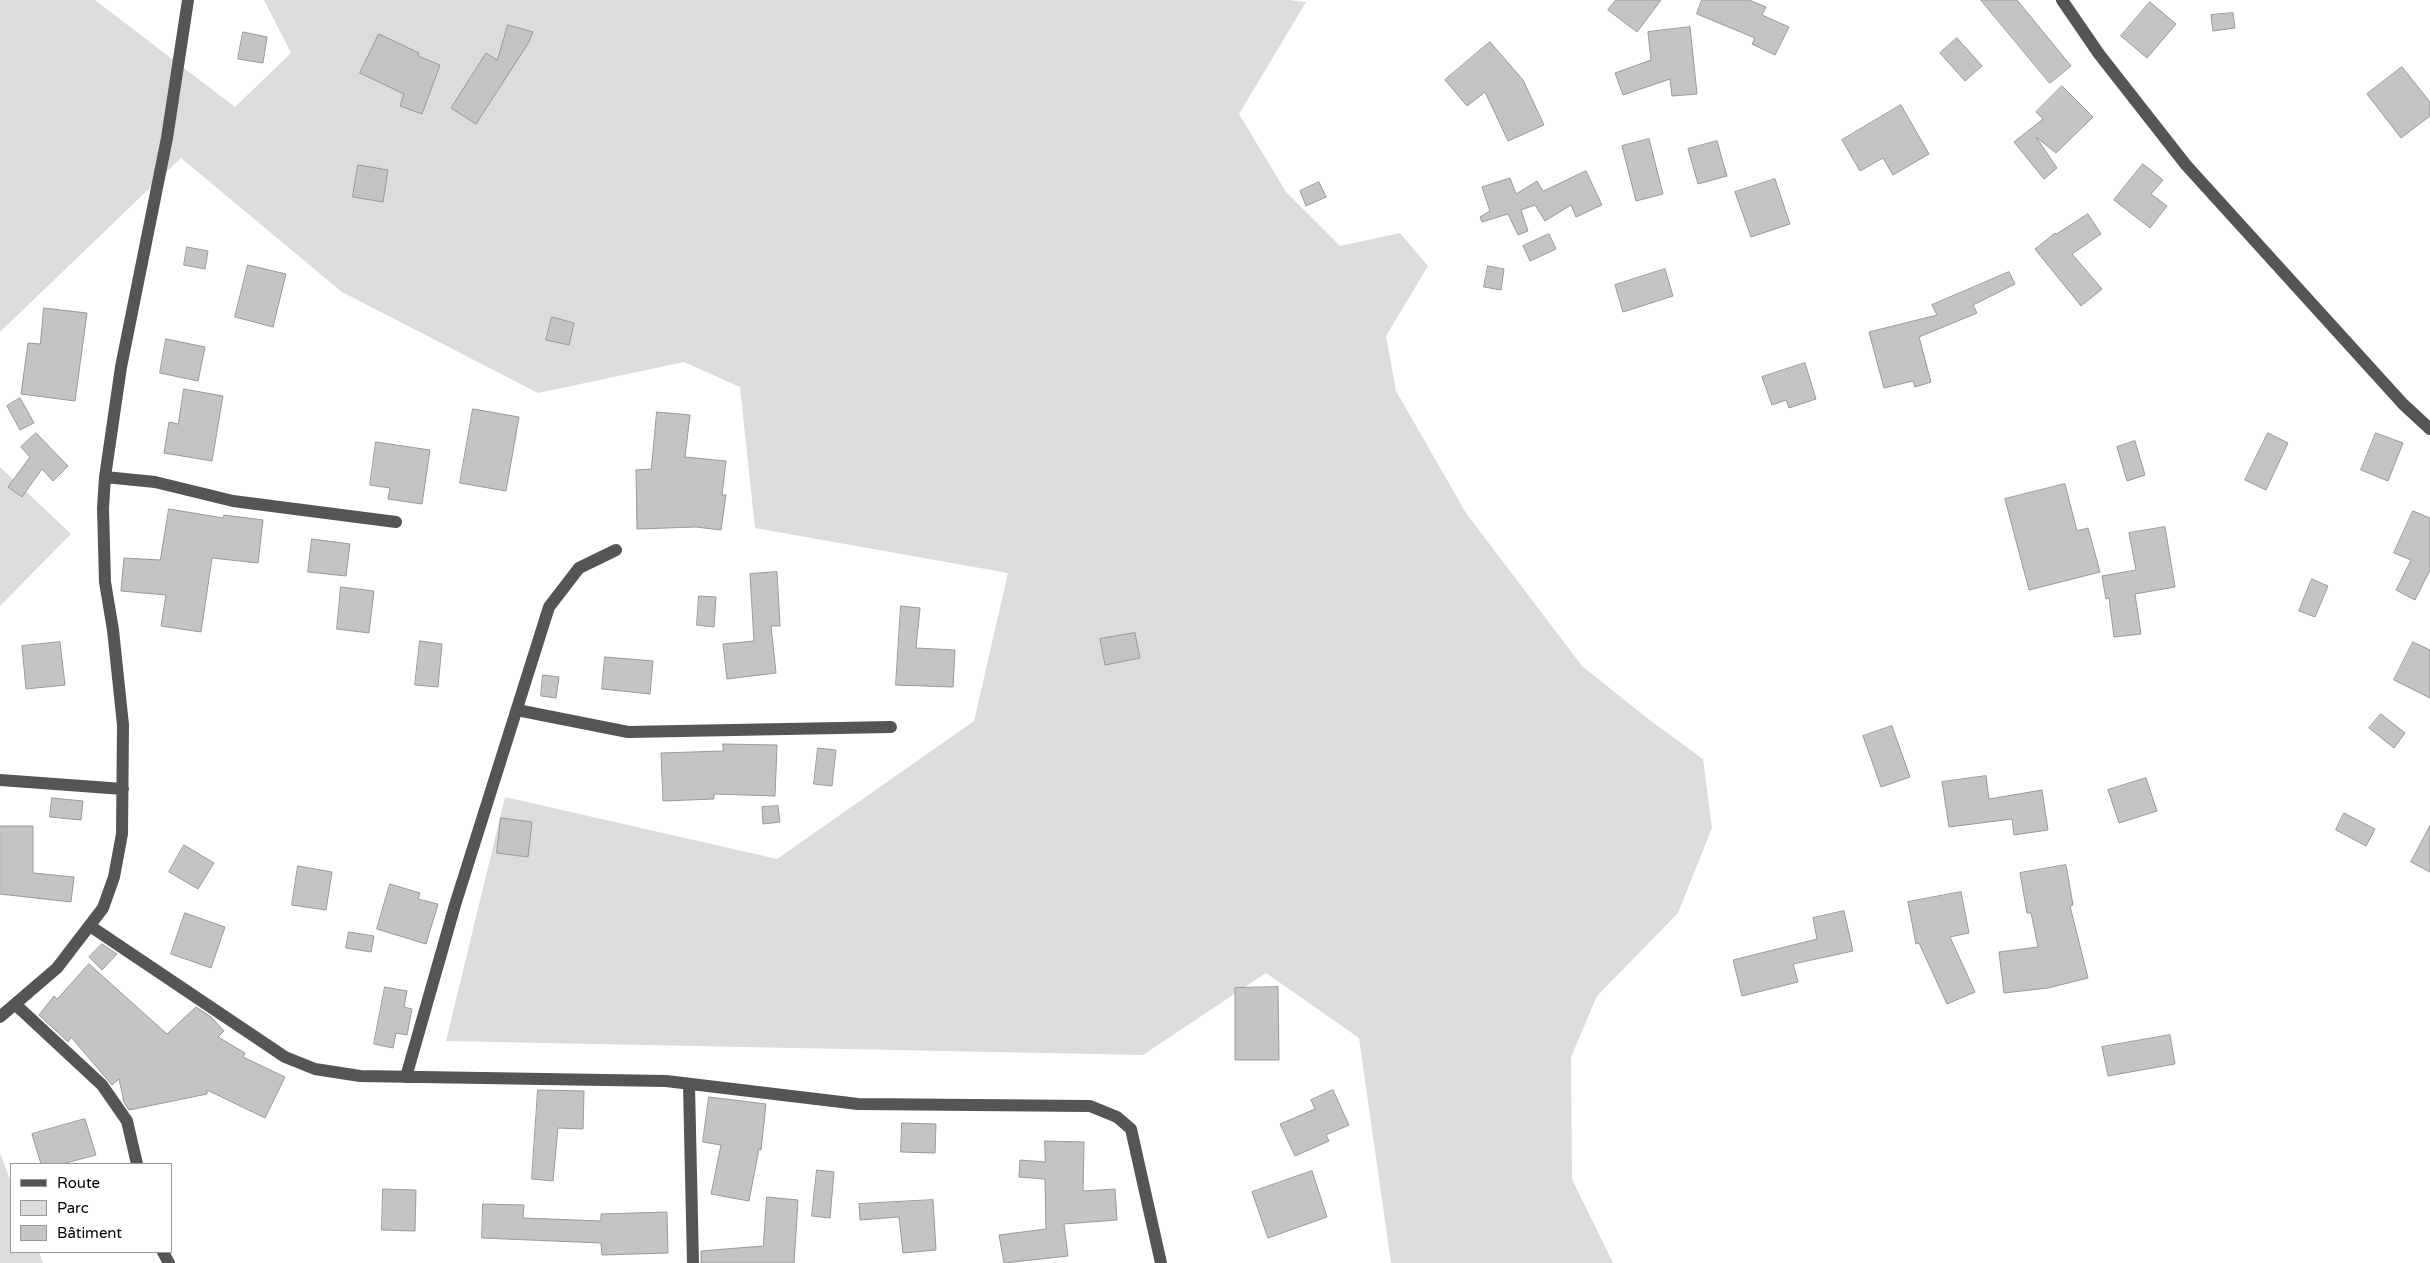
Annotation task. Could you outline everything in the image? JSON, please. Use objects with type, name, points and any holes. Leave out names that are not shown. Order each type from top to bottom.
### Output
[{"type":"street","points":[[0,1017],[57,968],[103,908],[114,877],[122,834],[123,725],[113,630],[105,582],[103,508],[105,477],[122,367],[166,147],[188,0]]},
{"type":"street","points":[[2062,0],[2100,54],[2186,165],[2403,404],[2430,429]]},
{"type":"street","points":[[105,477],[155,482],[233,502],[396,522]]},
{"type":"street","points":[[406,1077],[455,905],[549,607],[578,568],[616,550]]},
{"type":"street","points":[[517,710],[628,732],[892,726]]},
{"type":"street","points":[[0,780],[123,789]]},
{"type":"street","points":[[90,926],[285,1057],[315,1069],[360,1076],[616,1080],[689,1085],[858,1104],[1090,1106],[1117,1116],[1131,1129],[1161,1263]]},
{"type":"street","points":[[16,1005],[108,1092],[127,1121],[137,1163]]},
{"type":"street","points":[[689,1085],[692,1263]]},
{"type":"green space","points":[[0,0],[95,0],[235,107],[291,53],[264,0],[1289,0],[1306,2],[1239,114],[1286,192],[1340,246],[1400,233],[1428,266],[1386,336],[1396,391],[1466,513],[1582,666],[1647,718],[1703,759],[1712,828],[1678,913],[1597,996],[1571,1057],[1572,1179],[1613,1263],[1391,1263],[1359,1038],[1266,973],[1143,1055],[446,1041],[505,797],[777,859],[974,721],[1008,573],[755,528],[740,387],[684,362],[538,393],[342,292],[181,158],[0,332]]},
{"type":"green space","points":[[0,467],[71,534],[0,606]]},
{"type":"green space","points":[[0,1153],[10,1179],[10,1253],[39,1253],[43,1263],[0,1263]]},
{"type":"building","points":[[1616,0],[1661,0],[1637,32],[1608,10]]},
{"type":"building","points":[[1702,0],[1749,0],[1766,7],[1762,15],[1789,27],[1775,55],[1752,44],[1755,38],[1697,14]]},
{"type":"building","points":[[1981,0],[2017,0],[2071,66],[2050,83]]},
{"type":"building","points":[[2150,2],[2176,24],[2147,58],[2121,36]]},
{"type":"building","points":[[2233,13],[2235,28],[2213,31],[2211,15]]},
{"type":"building","points":[[508,25],[533,32],[529,42],[476,124],[451,108],[486,53],[497,60]]},
{"type":"building","points":[[1690,27],[1697,94],[1672,96],[1670,79],[1623,95],[1615,73],[1651,60],[1648,32]]},
{"type":"building","points":[[243,32],[267,37],[263,63],[238,59]]},
{"type":"building","points":[[379,34],[419,53],[418,56],[440,65],[422,114],[400,106],[404,94],[360,73]]},
{"type":"building","points":[[1957,38],[1982,66],[1965,81],[1940,53]]},
{"type":"building","points":[[1490,42],[1523,80],[1544,125],[1508,141],[1485,92],[1467,106],[1445,80]]},
{"type":"building","points":[[2402,67],[2430,102],[2430,116],[2401,138],[2367,94]]},
{"type":"building","points":[[2062,86],[2093,117],[2056,153],[2036,137],[2057,168],[2044,179],[2014,142],[2043,119],[2036,112]]},
{"type":"building","points":[[1901,105],[1929,154],[1893,175],[1883,158],[1860,171],[1842,140]]},
{"type":"building","points":[[1649,139],[1663,194],[1636,201],[1622,146]]},
{"type":"building","points":[[1717,141],[1727,176],[1698,184],[1688,149]]},
{"type":"building","points":[[2143,164],[2163,180],[2151,194],[2167,206],[2150,228],[2114,200]]},
{"type":"building","points":[[358,165],[388,170],[383,202],[353,197]]},
{"type":"building","points":[[1586,171],[1602,205],[1576,217],[1571,205],[1545,221],[1535,205],[1521,210],[1528,231],[1518,235],[1508,214],[1482,222],[1480,217],[1490,211],[1482,187],[1510,178],[1516,194],[1537,181],[1543,191]]},
{"type":"building","points":[[1775,179],[1790,224],[1751,237],[1735,192]]},
{"type":"building","points":[[1319,182],[1326,197],[1306,206],[1300,191]]},
{"type":"building","points":[[2088,214],[2101,234],[2072,254],[2102,289],[2081,306],[2035,249],[2055,233]]},
{"type":"building","points":[[1549,234],[1556,249],[1530,261],[1523,246]]},
{"type":"building","points":[[187,247],[208,251],[205,269],[184,265]]},
{"type":"building","points":[[248,265],[286,274],[273,327],[235,317]]},
{"type":"building","points":[[1488,266],[1504,269],[1501,290],[1484,287]]},
{"type":"building","points":[[1665,269],[1673,296],[1623,312],[1615,285]]},
{"type":"building","points":[[2009,272],[2015,284],[1973,305],[1977,313],[1919,337],[1931,382],[1915,387],[1913,381],[1884,388],[1869,332],[1937,315],[1932,305]]},
{"type":"building","points":[[44,308],[87,313],[75,401],[21,394],[28,343],[40,344]]},
{"type":"building","points":[[552,317],[574,323],[569,345],[546,340]]},
{"type":"building","points":[[166,339],[205,347],[198,381],[160,373]]},
{"type":"building","points":[[1805,363],[1816,399],[1789,408],[1786,400],[1772,405],[1762,377]]},
{"type":"building","points":[[184,389],[223,396],[212,461],[164,453],[169,422],[178,424]]},
{"type":"building","points":[[20,398],[34,423],[20,430],[7,406]]},
{"type":"building","points":[[473,409],[519,417],[506,491],[460,483]]},
{"type":"building","points":[[657,412],[690,415],[685,457],[726,461],[722,495],[726,495],[721,530],[696,527],[637,529],[636,470],[651,469]]},
{"type":"building","points":[[36,433],[68,466],[53,481],[42,469],[22,497],[8,487],[30,457],[21,447]]},
{"type":"building","points":[[2268,433],[2288,443],[2266,490],[2245,480]]},
{"type":"building","points":[[2376,433],[2403,443],[2388,481],[2361,470]]},
{"type":"building","points":[[2135,441],[2145,475],[2127,481],[2117,447]]},
{"type":"building","points":[[376,442],[430,450],[422,504],[388,499],[390,488],[370,485]]},
{"type":"building","points":[[2065,484],[2077,531],[2088,528],[2100,572],[2029,590],[2005,499]]},
{"type":"building","points":[[169,509],[223,518],[224,515],[263,520],[258,563],[212,558],[201,632],[161,626],[166,595],[121,591],[124,558],[160,560]]},
{"type":"building","points":[[2413,511],[2430,518],[2430,570],[2415,600],[2396,590],[2411,560],[2394,553]]},
{"type":"building","points":[[2165,527],[2175,587],[2135,594],[2141,634],[2114,637],[2109,598],[2106,599],[2102,576],[2136,570],[2129,533]]},
{"type":"building","points":[[312,539],[350,544],[346,576],[308,572]]},
{"type":"building","points":[[777,572],[780,626],[771,626],[776,673],[727,679],[723,644],[754,641],[750,574]]},
{"type":"building","points":[[2312,579],[2328,586],[2315,617],[2299,611]]},
{"type":"building","points":[[341,587],[374,591],[369,633],[337,629]]},
{"type":"building","points":[[699,596],[716,597],[714,627],[697,625]]},
{"type":"building","points":[[901,606],[920,608],[916,648],[955,650],[953,687],[896,685]]},
{"type":"building","points":[[1135,633],[1140,658],[1105,665],[1100,639]]},
{"type":"building","points":[[420,641],[442,644],[438,687],[415,685]]},
{"type":"building","points":[[60,642],[65,685],[26,689],[22,646]]},
{"type":"building","points":[[2413,642],[2430,650],[2430,698],[2394,680]]},
{"type":"building","points":[[605,657],[653,661],[650,694],[602,689]]},
{"type":"building","points":[[543,675],[559,677],[556,698],[541,696]]},
{"type":"building","points":[[2381,714],[2405,733],[2394,748],[2369,728]]},
{"type":"building","points":[[1892,726],[1910,777],[1881,787],[1863,736]]},
{"type":"building","points":[[723,744],[777,745],[775,796],[714,794],[714,799],[663,801],[661,753],[723,751]]},
{"type":"building","points":[[818,748],[836,750],[832,786],[814,784]]},
{"type":"building","points":[[1986,776],[1989,799],[2042,790],[2048,830],[2014,835],[2012,819],[1949,827],[1942,782]]},
{"type":"building","points":[[2146,778],[2157,811],[2119,823],[2108,790]]},
{"type":"building","points":[[52,798],[83,801],[81,820],[50,817]]},
{"type":"building","points":[[778,806],[780,822],[763,824],[762,807]]},
{"type":"building","points":[[2344,813],[2375,829],[2366,846],[2336,830]]},
{"type":"building","points":[[501,818],[532,822],[528,857],[497,853]]},
{"type":"building","points":[[0,826],[33,826],[33,873],[74,877],[71,902],[0,894]]},
{"type":"building","points":[[2430,826],[2430,872],[2411,862]]},
{"type":"building","points":[[184,845],[214,863],[198,889],[169,872]]},
{"type":"building","points":[[2066,865],[2073,905],[2070,906],[2088,978],[2048,988],[2004,993],[1999,952],[2038,947],[2031,913],[2027,913],[2020,873]]},
{"type":"building","points":[[298,866],[332,872],[326,910],[292,905]]},
{"type":"building","points":[[390,884],[420,893],[418,899],[438,904],[426,944],[377,929]]},
{"type":"building","points":[[1961,892],[1969,933],[1950,937],[1975,992],[1947,1004],[1919,943],[1916,944],[1908,902]]},
{"type":"building","points":[[1844,911],[1853,951],[1793,964],[1798,982],[1742,996],[1733,960],[1817,939],[1813,918]]},
{"type":"building","points":[[185,913],[225,927],[211,968],[171,954]]},
{"type":"building","points":[[349,932],[374,936],[371,952],[346,948]]},
{"type":"building","points":[[102,944],[117,954],[102,970],[89,957]]},
{"type":"building","points":[[89,964],[167,1034],[196,1007],[211,1017],[224,1031],[218,1037],[245,1053],[243,1057],[285,1077],[265,1118],[207,1090],[207,1094],[129,1110],[124,1102],[119,1079],[112,1085],[71,1037],[68,1042],[39,1015],[54,996],[57,999]]},
{"type":"building","points":[[385,987],[407,991],[404,1007],[412,1009],[407,1035],[396,1033],[393,1048],[374,1044]]},
{"type":"building","points":[[1278,987],[1279,1060],[1235,1060],[1235,988]]},
{"type":"building","points":[[2170,1035],[2175,1064],[2108,1076],[2102,1047]]},
{"type":"building","points":[[538,1090],[584,1091],[583,1129],[558,1128],[553,1181],[532,1179]]},
{"type":"building","points":[[1333,1090],[1349,1125],[1326,1135],[1329,1141],[1295,1156],[1280,1124],[1315,1109],[1311,1100]]},
{"type":"building","points":[[709,1097],[766,1104],[761,1150],[759,1149],[749,1201],[711,1194],[721,1145],[703,1142]]},
{"type":"building","points":[[85,1119],[96,1155],[66,1163],[41,1163],[32,1134]]},
{"type":"building","points":[[902,1123],[936,1124],[935,1153],[901,1152]]},
{"type":"building","points":[[1045,1141],[1084,1142],[1083,1191],[1115,1189],[1117,1220],[1064,1224],[1068,1256],[1004,1263],[999,1235],[1046,1229],[1045,1179],[1019,1177],[1020,1160],[1045,1162]]},
{"type":"building","points":[[817,1170],[834,1172],[830,1218],[812,1216]]},
{"type":"building","points":[[1312,1171],[1327,1217],[1268,1238],[1252,1192]]},
{"type":"building","points":[[383,1189],[416,1190],[415,1231],[382,1230]]},
{"type":"building","points":[[767,1197],[798,1200],[794,1263],[701,1263],[701,1251],[763,1246]]},
{"type":"building","points":[[933,1200],[936,1250],[903,1253],[899,1217],[860,1220],[859,1204]]},
{"type":"building","points":[[483,1204],[524,1205],[523,1218],[601,1221],[601,1214],[667,1212],[668,1253],[602,1255],[601,1243],[482,1238]]}]
